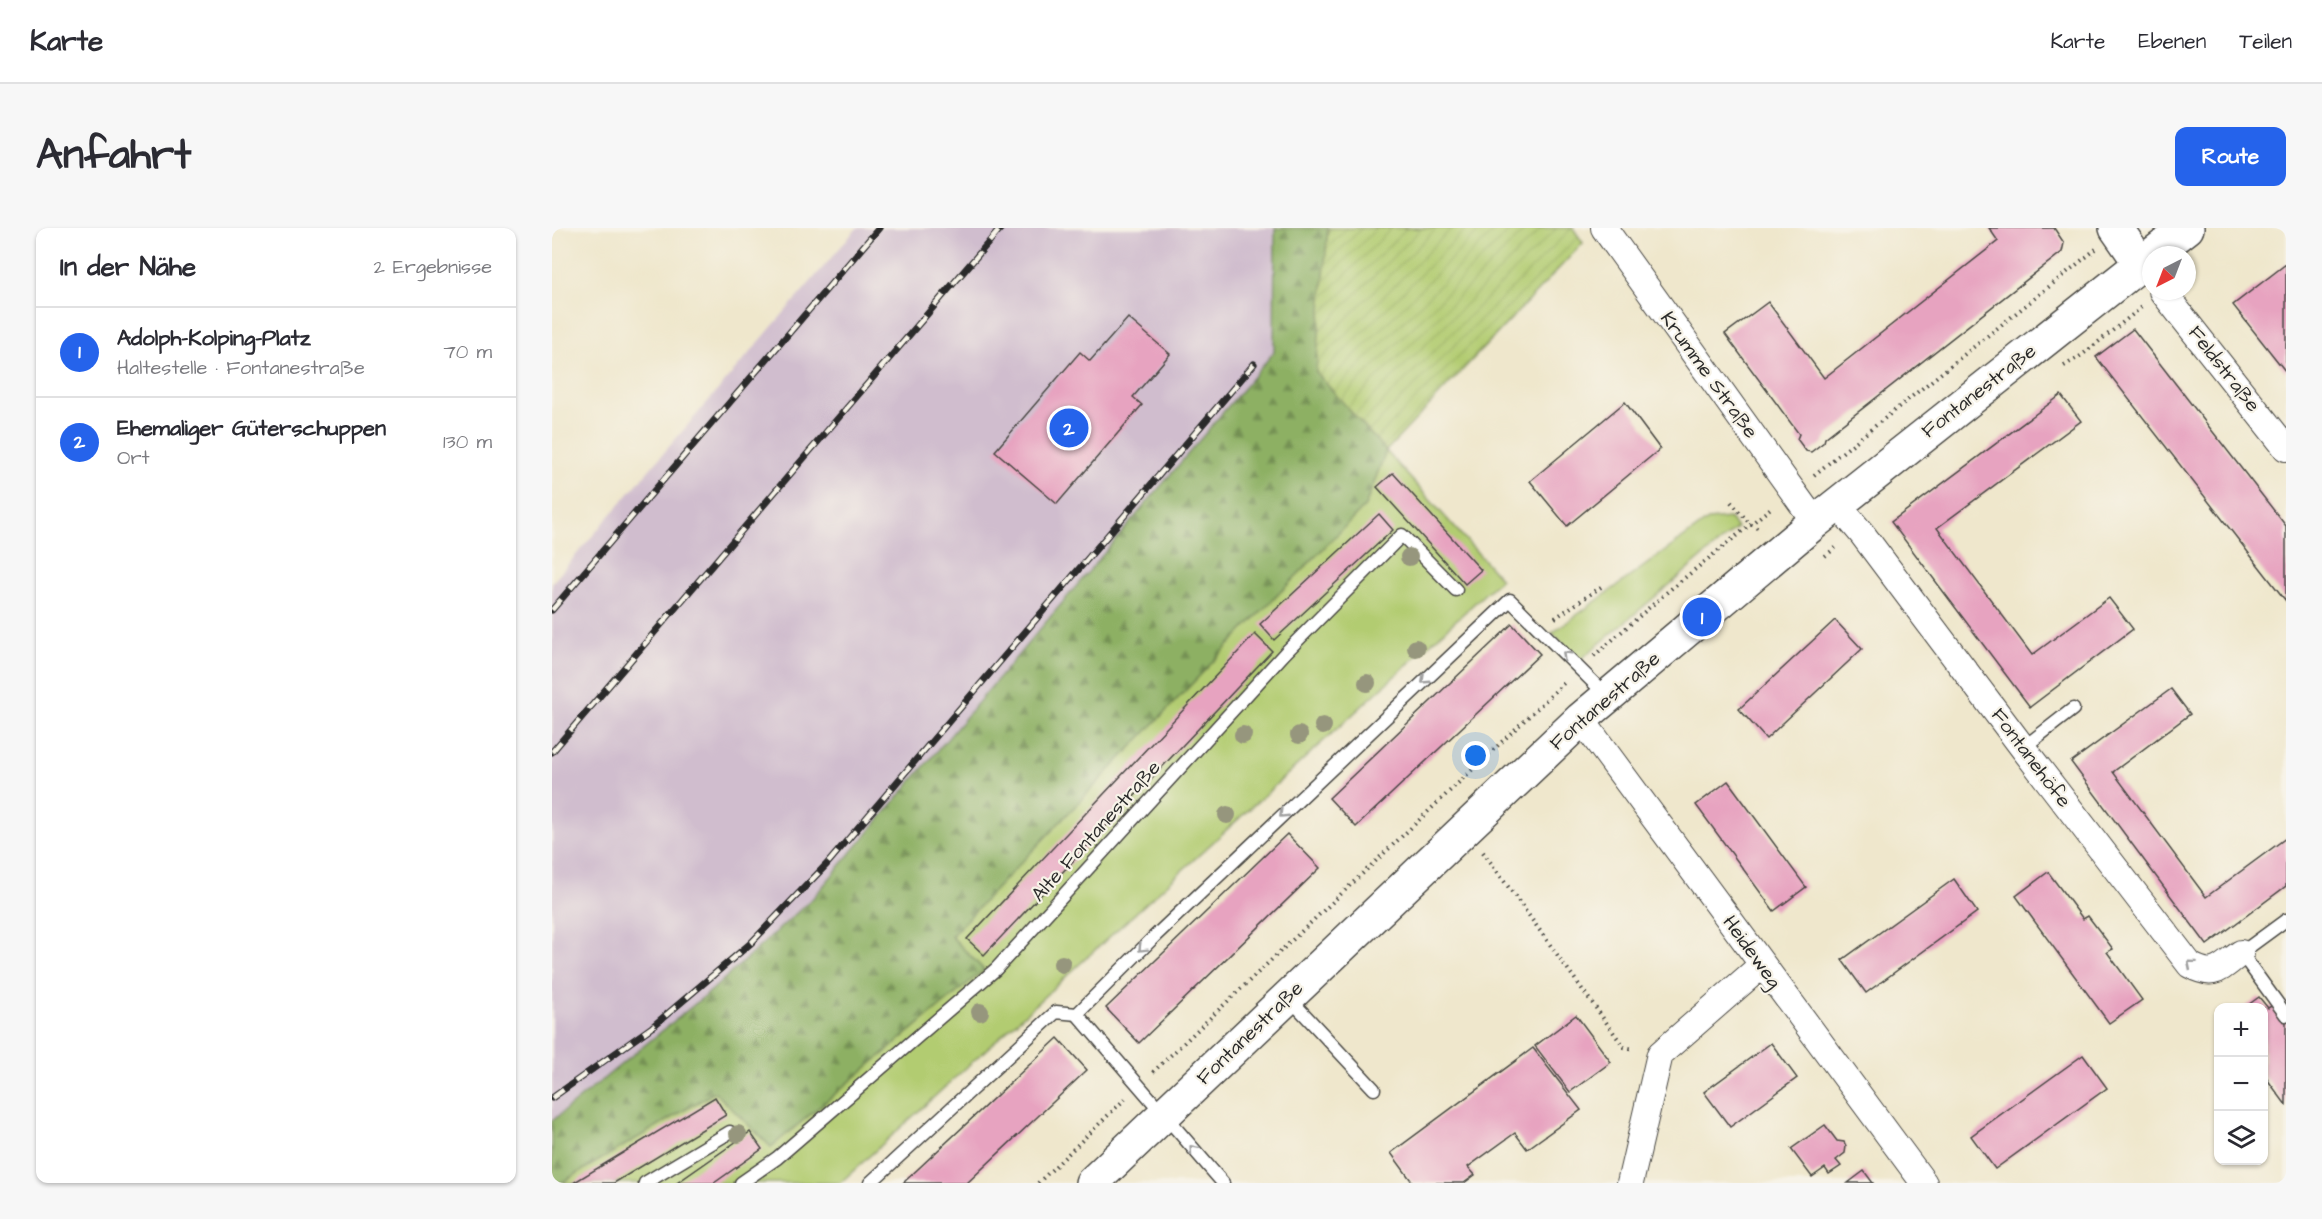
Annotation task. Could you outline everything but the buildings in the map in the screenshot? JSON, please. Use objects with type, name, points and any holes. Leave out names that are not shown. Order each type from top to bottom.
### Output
[{"type":"street","name":"Krumme Straße","points":[[1604,228],[1793,492],[1826,513]]},
{"type":"street","name":"Fontanestraße","points":[[2167,246],[2187,228]]},
{"type":"street","points":[[2117,229],[2142,256]]},
{"type":"street","name":"Fontanestraße","points":[[1092,1183],[1581,719],[1826,513],[2142,268]]},
{"type":"street","name":"Feldstraße","points":[[2157,300],[2286,448]]},
{"type":"street","name":"Fontanehöfe","points":[[1826,513],[1857,530],[2190,966],[2203,973],[2210,973],[2241,953]]},
{"type":"street","name":"Heideweg","points":[[1581,719],[1924,1183]]},
{"type":"street","points":[[1630,1183],[1660,1054],[1762,965]]},
{"type":"lane","name":"Alte Fontanestraße","points":[[741,1183],[777,1158],[996,969],[1285,653],[1401,534],[1456,590]]},
{"type":"lane","points":[[1077,1014],[1154,937],[1510,600],[1608,696]]},
{"type":"lane","points":[[2023,748],[2073,709]]},
{"type":"lane","name":"Fontanehöfe","points":[[2241,953],[2286,920]]},
{"type":"lane","points":[[2241,953],[2286,1016]]},
{"type":"lane","points":[[1288,997],[1374,1089]]},
{"type":"lane","points":[[870,1183],[1056,1012],[1077,1014],[1223,1183]]},
{"type":"lane","points":[[645,1183],[729,1132]]},
{"type":"path","points":[[1038,1183],[1580,668],[1724,545],[1945,372],[2117,229]]},
{"type":"path","points":[[2055,373],[2082,355],[2150,300]]},
{"type":"path","points":[[1731,502],[1750,524],[1786,546]]},
{"type":"path","points":[[1816,563],[1857,530]]},
{"type":"path","points":[[1724,545],[1729,551]]},
{"type":"path","points":[[1539,628],[1604,585]]},
{"type":"path","points":[[1474,859],[1491,844]]},
{"type":"path","points":[[1483,851],[1624,1047],[1660,1054]]},
{"type":"shaded area","points":[[857,228],[1275,228],[1275,352],[813,898],[712,990],[552,1121],[552,583]]},
{"type":"green space","points":[[1275,228],[1328,228],[1316,372],[1386,451],[1365,506],[951,936],[984,970],[771,1147],[715,1092],[561,1183],[552,1183],[552,1121],[712,990],[813,898],[1274,352]]},
{"type":"green space","points":[[1328,228],[1573,228],[1583,243],[1386,451],[1316,372]]},
{"type":"green space","points":[[1386,451],[1501,579],[840,1183],[561,1183],[715,1092],[771,1147],[984,970],[951,936],[1365,506]]},
{"type":"green space","points":[[1729,518],[1737,528],[1580,660],[1552,633],[1708,520]]},
{"type":"railway","points":[[552,610],[879,228]]},
{"type":"railway","points":[[552,752],[1001,228]]},
{"type":"railway","points":[[552,1098],[652,1027],[751,943],[827,864],[1254,364]]},
{"type":"place","name":"Ehemaliger Güterschuppen","points":[[1069,428]]},
{"type":"place","name":"Adolph-Kolping-Platz","points":[[1702,617]]}]
